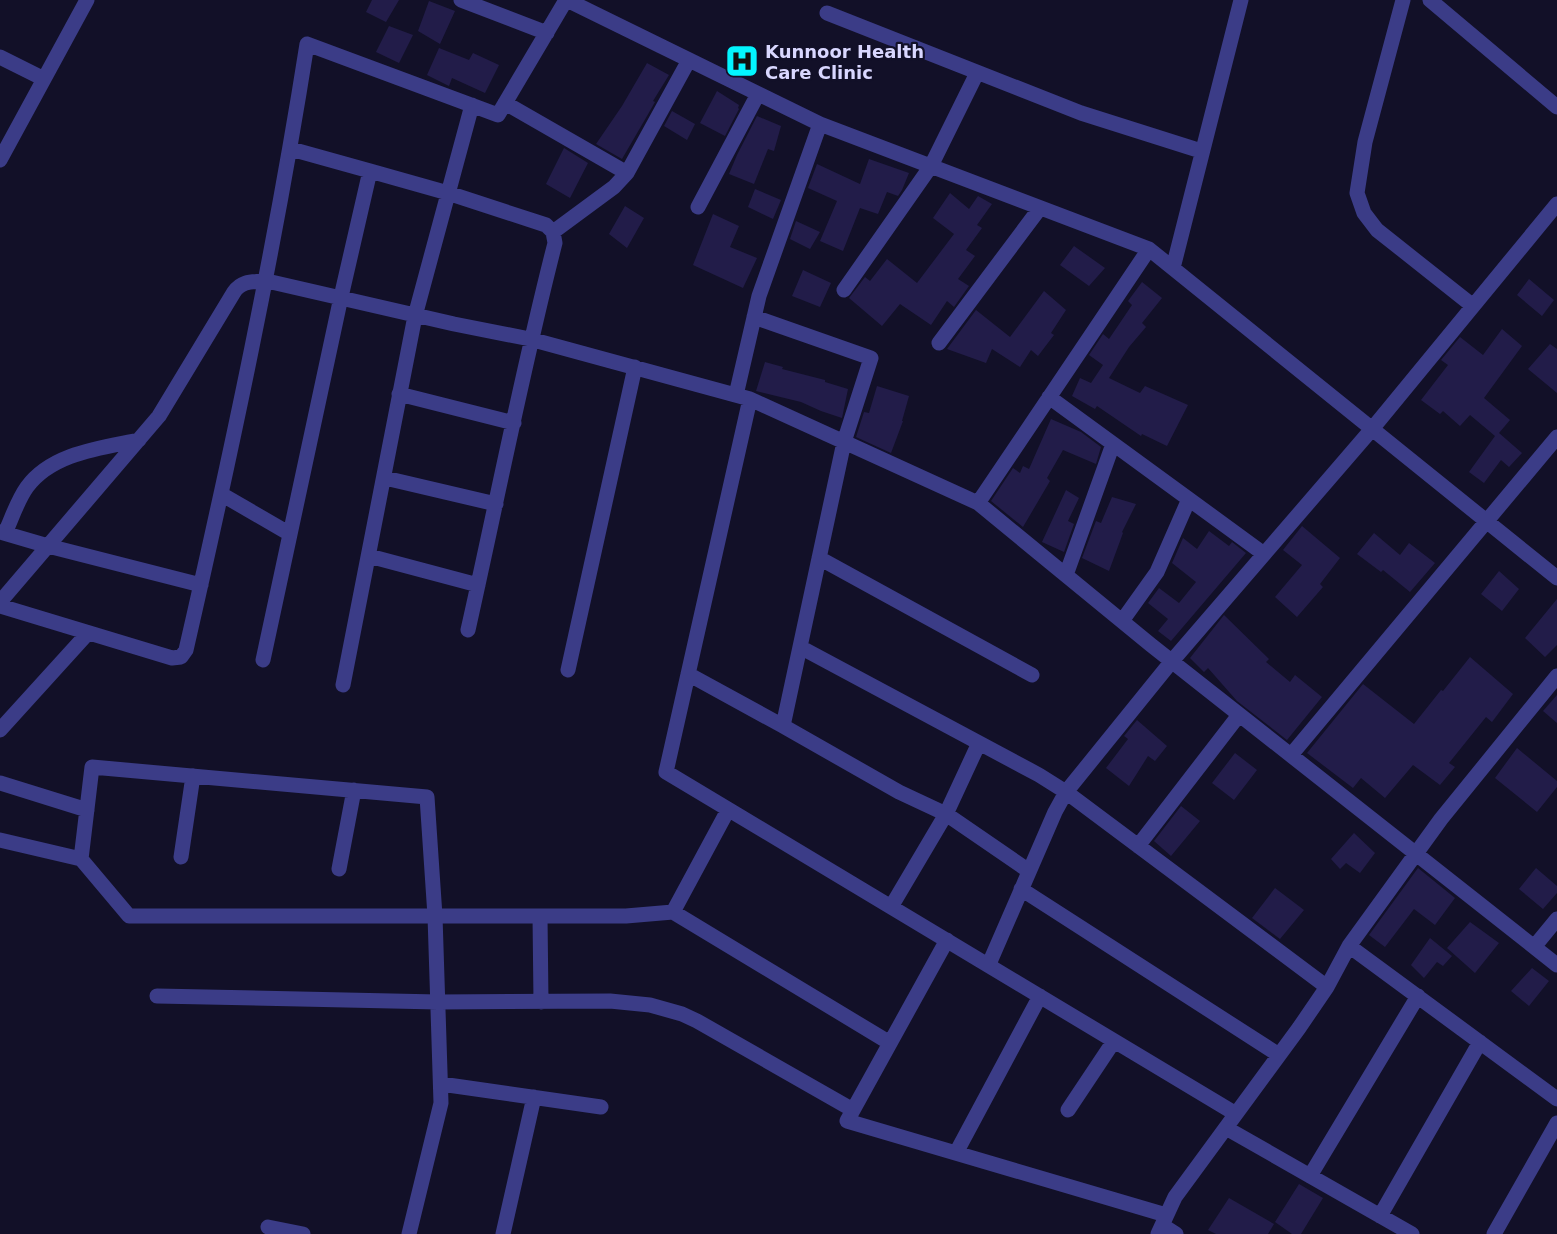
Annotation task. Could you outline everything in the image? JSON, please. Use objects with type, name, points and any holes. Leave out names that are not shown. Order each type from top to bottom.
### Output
[{"type":"street","points":[[0,160],[4,144],[44,79],[87,0]]},
{"type":"street","points":[[461,0],[547,33]]},
{"type":"street","points":[[1557,578],[1149,249],[820,124],[566,0],[498,115],[307,44],[267,281],[201,585],[186,650],[181,657],[172,658],[0,604],[164,408],[238,285],[244,282],[267,281],[415,316],[530,339],[743,397],[978,503],[1239,715],[1557,965]]},
{"type":"street","points":[[1173,268],[1241,0]]},
{"type":"street","points":[[1403,0],[1365,142],[1358,193],[1364,213],[1377,230],[1473,306]]},
{"type":"street","points":[[1430,0],[1557,107]]},
{"type":"street","points":[[827,13],[1094,118],[1201,151]]},
{"type":"street","points":[[0,57],[44,79]]},
{"type":"street","points":[[553,232],[614,187],[627,173],[688,60]]},
{"type":"street","points":[[844,290],[931,166],[976,73]]},
{"type":"street","points":[[698,207],[758,94]]},
{"type":"street","points":[[505,103],[627,173]]},
{"type":"street","points":[[343,684],[415,316],[472,105]]},
{"type":"street","points":[[820,124],[759,296],[754,317],[743,397],[688,674],[666,772],[1236,1114]]},
{"type":"street","points":[[291,149],[448,193],[546,225],[553,232],[555,243],[530,339],[514,423],[468,630]]},
{"type":"street","points":[[263,660],[340,297],[370,171]]},
{"type":"street","points":[[989,964],[1055,812],[1066,792],[1172,661],[1372,429],[1557,204]]},
{"type":"street","points":[[939,342],[1040,208]]},
{"type":"street","points":[[978,503],[1149,249]]},
{"type":"street","points":[[754,317],[871,358],[844,442],[783,726]]},
{"type":"street","points":[[568,670],[634,367]]},
{"type":"street","points":[[399,394],[514,423]]},
{"type":"street","points":[[1049,397],[1264,554]]},
{"type":"street","points":[[1291,755],[1557,437]]},
{"type":"street","points":[[139,440],[76,454],[45,471],[26,488],[2,532],[201,585]]},
{"type":"street","points":[[1066,575],[1113,444]]},
{"type":"street","points":[[385,478],[496,504]]},
{"type":"street","points":[[221,494],[290,534]]},
{"type":"street","points":[[1122,621],[1156,572],[1189,499]]},
{"type":"street","points":[[369,556],[478,585]]},
{"type":"street","points":[[819,558],[1032,675]]},
{"type":"street","points":[[0,730],[88,633]]},
{"type":"street","points":[[800,647],[980,743],[1066,792],[1327,987]]},
{"type":"street","points":[[688,674],[899,792],[946,814],[1029,871]]},
{"type":"street","points":[[1162,1225],[1175,1197],[1280,1055],[1327,987],[1349,946],[1441,819],[1557,676]]},
{"type":"street","points":[[1138,846],[1239,715]]},
{"type":"street","points":[[891,907],[946,814],[980,743]]},
{"type":"street","points":[[81,859],[92,768],[427,797],[435,916],[441,1103],[409,1234]]},
{"type":"street","points":[[181,857],[194,776]]},
{"type":"street","points":[[0,783],[87,810]]},
{"type":"street","points":[[339,869],[354,790]]},
{"type":"street","points":[[673,912],[728,810]]},
{"type":"street","points":[[0,840],[81,859],[129,916],[626,916],[673,912],[890,1043]]},
{"type":"street","points":[[1021,889],[1280,1055]]},
{"type":"street","points":[[540,916],[541,1002]]},
{"type":"street","points":[[1534,947],[1557,919]]},
{"type":"street","points":[[947,940],[847,1121],[956,1153],[1162,1225],[1176,1234]]},
{"type":"street","points":[[1349,946],[1557,1099]]},
{"type":"street","points":[[157,996],[438,1002],[632,1003],[682,1014],[697,1021],[853,1110]]},
{"type":"street","points":[[956,1153],[1040,996]]},
{"type":"street","points":[[1310,1176],[1418,996]]},
{"type":"street","points":[[1068,1110],[1114,1041]]},
{"type":"street","points":[[1380,1216],[1480,1042]]},
{"type":"street","points":[[441,1084],[601,1107]]},
{"type":"street","points":[[502,1234],[534,1097]]},
{"type":"street","points":[[1494,1234],[1557,1123]]},
{"type":"street","points":[[1226,1128],[1412,1234]]},
{"type":"street","points":[[268,1227],[303,1234]]},
{"type":"building","points":[[372,0],[399,0],[386,22],[366,12]]},
{"type":"building","points":[[429,1],[455,11],[440,44],[418,31]]},
{"type":"building","points":[[389,26],[413,35],[399,63],[376,52]]},
{"type":"building","points":[[439,48],[469,60],[473,53],[499,65],[485,93],[452,78],[449,86],[427,75]]},
{"type":"building","points":[[734,50],[754,58],[747,76],[727,68]]},
{"type":"building","points":[[647,63],[669,75],[622,159],[596,144]]},
{"type":"building","points":[[717,91],[739,105],[725,136],[700,123]]},
{"type":"building","points":[[672,111],[695,124],[687,140],[664,126]]},
{"type":"building","points":[[757,116],[781,126],[774,151],[768,149],[754,184],[729,174]]},
{"type":"building","points":[[564,148],[588,163],[570,198],[546,184]]},
{"type":"building","points":[[869,159],[909,173],[898,196],[887,192],[878,214],[860,208],[843,251],[820,241],[837,201],[808,188],[817,164],[860,184]]},
{"type":"building","points":[[755,189],[781,200],[773,219],[748,207]]},
{"type":"building","points":[[950,193],[969,209],[978,196],[992,204],[977,225],[982,228],[966,250],[975,256],[958,279],[969,286],[954,307],[947,301],[931,325],[900,304],[882,326],[849,298],[865,277],[870,281],[887,259],[917,283],[954,234],[933,218]]},
{"type":"building","points":[[625,206],[644,218],[627,248],[609,234]]},
{"type":"building","points":[[713,214],[739,226],[730,247],[757,258],[743,288],[693,265]]},
{"type":"building","points":[[796,221],[820,232],[810,249],[790,239]]},
{"type":"building","points":[[1074,246],[1105,268],[1089,286],[1060,265]]},
{"type":"building","points":[[803,270],[831,283],[820,307],[792,296]]},
{"type":"building","points":[[1529,279],[1554,300],[1542,316],[1517,295]]},
{"type":"building","points":[[1142,282],[1162,298],[1142,323],[1146,327],[1129,347],[1109,378],[1140,393],[1145,386],[1188,405],[1167,446],[1142,434],[1141,436],[1097,406],[1095,409],[1072,396],[1080,378],[1091,383],[1103,365],[1089,355],[1103,334],[1109,339],[1132,305],[1128,301]]},
{"type":"building","points":[[1044,291],[1066,310],[1051,333],[1054,335],[1038,356],[1031,350],[1020,367],[992,349],[986,363],[947,349],[976,310],[1010,337]]},
{"type":"building","points":[[1502,329],[1522,346],[1484,398],[1510,420],[1499,433],[1522,453],[1509,467],[1501,460],[1484,483],[1469,472],[1495,436],[1470,415],[1460,426],[1443,411],[1440,414],[1421,400],[1448,365],[1441,360],[1460,337],[1483,355]]},
{"type":"building","points":[[1550,344],[1557,349],[1557,393],[1528,369]]},
{"type":"building","points":[[765,362],[848,389],[842,418],[801,402],[756,391]]},
{"type":"building","points":[[877,386],[909,396],[903,421],[891,453],[856,437],[864,412],[869,413]]},
{"type":"building","points":[[1051,419],[1081,432],[1101,447],[1096,464],[1063,450],[1047,478],[1050,481],[1023,527],[991,501],[1013,468],[1020,473],[1023,466],[1029,469]]},
{"type":"building","points":[[1066,490],[1079,498],[1068,521],[1074,524],[1064,552],[1042,542]]},
{"type":"building","points":[[1112,497],[1136,504],[1122,532],[1109,571],[1082,558],[1096,521],[1101,523]]},
{"type":"building","points":[[1302,526],[1340,558],[1320,584],[1323,587],[1297,617],[1275,597],[1302,565],[1283,550]]},
{"type":"building","points":[[1209,531],[1229,546],[1232,542],[1246,553],[1171,641],[1158,631],[1168,619],[1148,603],[1159,588],[1179,603],[1196,582],[1172,563],[1183,538],[1197,549]]},
{"type":"building","points":[[1374,533],[1400,555],[1409,543],[1435,563],[1410,592],[1383,570],[1381,572],[1357,554]]},
{"type":"building","points":[[1499,571],[1519,589],[1502,611],[1481,594]]},
{"type":"building","points":[[1557,599],[1557,645],[1545,657],[1525,638]]},
{"type":"building","points":[[1224,615],[1269,659],[1266,662],[1290,682],[1295,675],[1322,697],[1287,740],[1237,701],[1208,668],[1204,672],[1190,658]]},
{"type":"building","points":[[1470,657],[1513,694],[1492,722],[1486,717],[1449,763],[1455,767],[1440,785],[1413,765],[1385,798],[1361,778],[1353,788],[1307,753],[1363,684],[1414,724]]},
{"type":"building","points":[[1557,695],[1557,723],[1543,711]]},
{"type":"building","points":[[1137,720],[1167,746],[1155,761],[1148,756],[1129,786],[1106,768],[1128,739],[1124,736]]},
{"type":"building","points":[[1517,748],[1557,781],[1557,787],[1537,812],[1495,778]]},
{"type":"building","points":[[1235,753],[1257,770],[1234,800],[1212,783]]},
{"type":"building","points":[[1181,806],[1200,821],[1171,856],[1154,841]]},
{"type":"building","points":[[1354,833],[1375,853],[1360,873],[1346,863],[1340,869],[1331,859]]},
{"type":"building","points":[[1418,868],[1455,898],[1435,925],[1414,909],[1385,947],[1369,935]]},
{"type":"building","points":[[1536,868],[1557,886],[1557,893],[1543,909],[1519,889]]},
{"type":"building","points":[[1275,888],[1304,910],[1280,939],[1252,918]]},
{"type":"building","points":[[1470,922],[1499,943],[1475,973],[1447,948]]},
{"type":"building","points":[[1430,938],[1452,956],[1443,966],[1437,962],[1424,978],[1411,965]]},
{"type":"building","points":[[1532,968],[1549,981],[1529,1006],[1511,991]]},
{"type":"building","points":[[1299,1184],[1323,1198],[1301,1234],[1292,1234],[1275,1222]]},
{"type":"building","points":[[1229,1198],[1274,1224],[1268,1234],[1216,1234],[1208,1230]]},
{"type":"place","name":"Kunnoor Health Care Clinic","points":[[742,61]]}]
